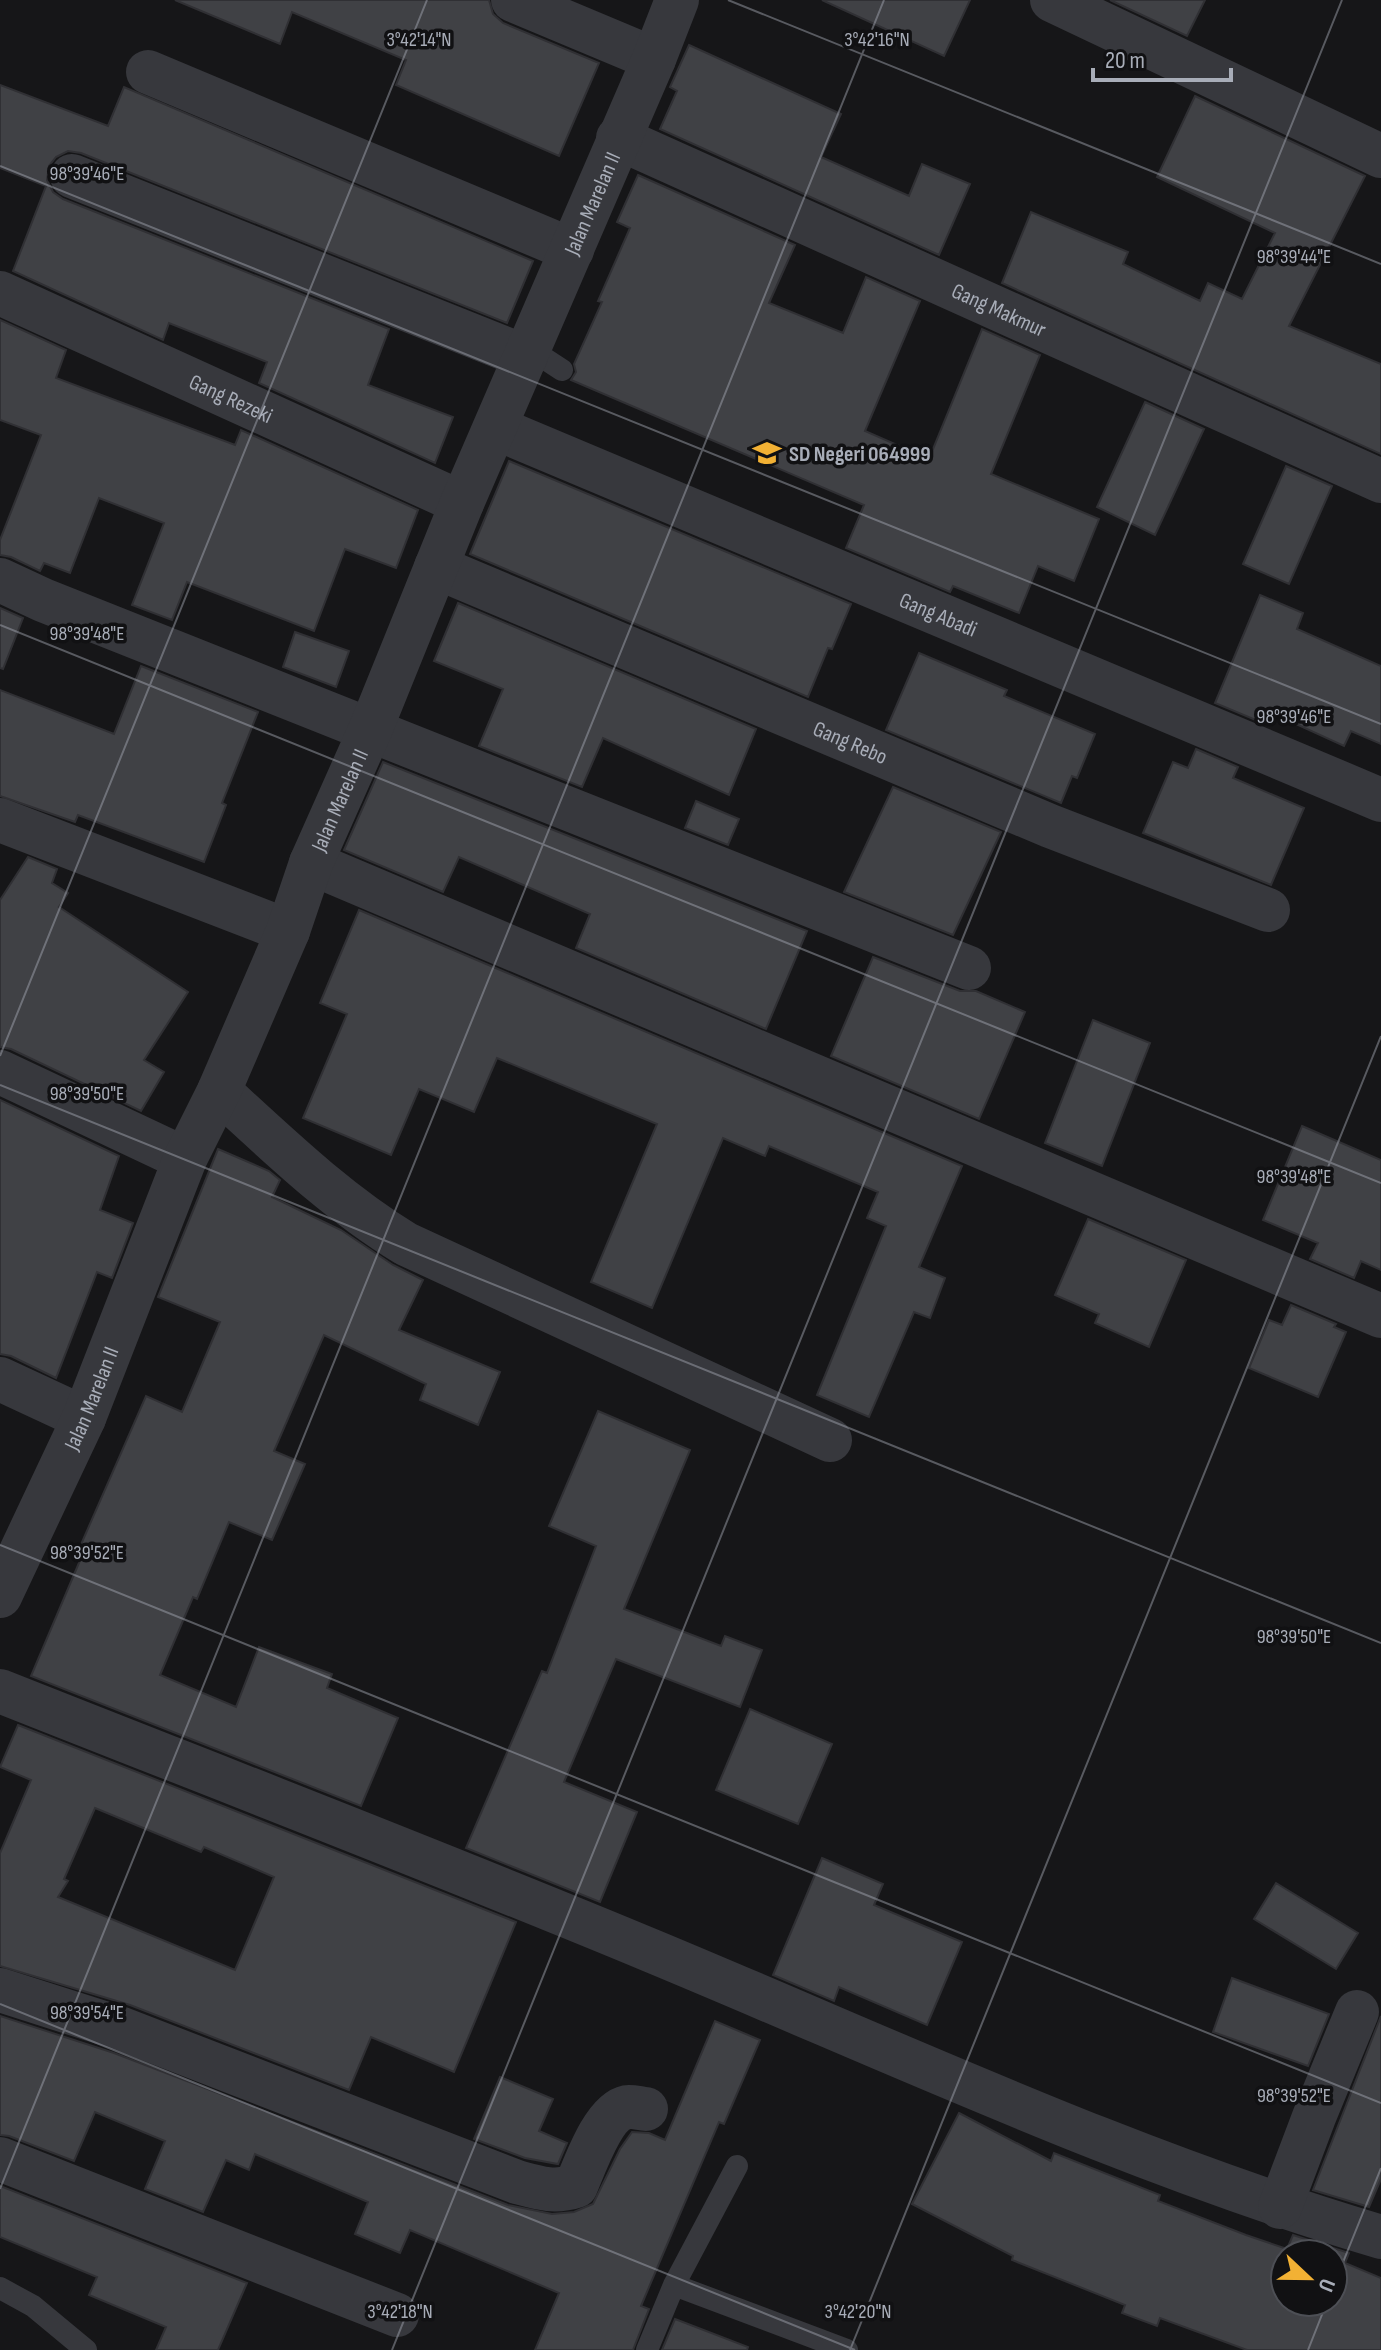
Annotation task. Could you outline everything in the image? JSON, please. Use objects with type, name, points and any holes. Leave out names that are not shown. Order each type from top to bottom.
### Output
[{"type":"street","points":[[513,0],[654,59]]},
{"type":"street","name":"Jalan Marelan II","points":[[0,1596],[12,1534],[84,1418],[185,1159],[219,1091],[288,931],[311,863],[371,728],[462,503],[496,428],[539,359],[572,250],[677,0]]},
{"type":"street","points":[[1052,0],[1381,156]]},
{"type":"street","points":[[148,72],[572,250]]},
{"type":"street","name":"Gang Makmur","points":[[618,138],[1381,481]]},
{"type":"street","points":[[72,176],[539,359]]},
{"type":"street","name":"Gang Rezeki","points":[[0,293],[462,503]]},
{"type":"street","name":"Gang Abadi","points":[[496,428],[1381,800]]},
{"type":"street","name":"Gang Rebo","points":[[436,567],[1050,826],[1268,910]]},
{"type":"street","points":[[0,580],[43,600],[969,968]]},
{"type":"street","points":[[0,820],[288,931]]},
{"type":"street","points":[[311,863],[1381,1316]]},
{"type":"street","points":[[0,1072],[185,1159]]},
{"type":"street","points":[[219,1091],[339,1198],[406,1244],[830,1440]]},
{"type":"street","points":[[0,1379],[84,1418]]},
{"type":"street","points":[[0,1691],[638,1945],[949,2079],[1280,2207],[1381,2237]]},
{"type":"street","points":[[0,1990],[122,2029],[517,2182],[546,2190],[560,2191],[576,2186],[601,2131],[615,2114],[627,2107],[646,2109]]},
{"type":"street","points":[[1280,2207],[1357,2012]]},
{"type":"street","points":[[0,2159],[397,2315]]},
{"type":"lane","points":[[647,2350],[674,2285],[737,2166]]},
{"type":"lane","points":[[674,2285],[847,2350]]},
{"type":"lane","points":[[0,2288],[33,2306],[86,2350]]},
{"type":"building","points":[[175,0],[489,0],[493,14],[503,23],[599,63],[559,156],[396,85],[406,60],[292,12],[280,44]]},
{"type":"building","points":[[822,0],[970,0],[944,56]]},
{"type":"building","points":[[1110,0],[1205,0],[1187,36]]},
{"type":"building","points":[[689,45],[841,114],[821,157],[909,196],[922,164],[970,184],[939,255],[660,129],[677,91],[670,87]]},
{"type":"building","points":[[0,85],[108,126],[124,87],[533,261],[507,323],[81,153],[68,151],[56,157],[49,166],[47,180],[53,192],[63,199],[389,329],[368,385],[453,417],[435,463],[259,383],[267,362],[169,323],[163,340],[13,271],[46,186],[0,168]]},
{"type":"building","points":[[1195,96],[1365,176],[1289,326],[1381,364],[1381,454],[1002,283],[1031,212],[1128,252],[1123,264],[1200,301],[1208,283],[1242,299],[1275,233],[1157,177]]},
{"type":"building","points":[[638,175],[795,245],[769,303],[843,333],[866,277],[920,301],[865,431],[929,459],[982,329],[1040,355],[991,474],[1099,519],[1074,581],[1038,566],[1019,613],[953,586],[950,592],[846,548],[864,505],[571,380],[576,372],[574,364],[602,302],[598,301],[630,228],[617,222]]},
{"type":"building","points":[[0,320],[66,350],[56,378],[235,445],[241,430],[418,510],[396,568],[345,549],[314,631],[187,582],[172,620],[132,605],[164,523],[99,498],[70,573],[44,563],[40,571],[0,555],[0,540],[41,435],[0,420]]},
{"type":"building","points":[[1145,402],[1204,429],[1155,535],[1097,507]]},
{"type":"building","points":[[509,461],[851,604],[832,649],[828,648],[808,697],[470,554]]},
{"type":"building","points":[[1286,466],[1332,486],[1289,584],[1243,564]]},
{"type":"building","points":[[1260,595],[1303,613],[1297,629],[1381,666],[1381,744],[1351,731],[1344,746],[1263,709],[1258,721],[1215,703]]},
{"type":"building","points":[[458,603],[756,729],[729,795],[603,738],[582,787],[479,746],[503,689],[434,661]]},
{"type":"building","points":[[0,608],[23,618],[3,669],[0,668]]},
{"type":"building","points":[[295,632],[349,651],[336,687],[283,667]]},
{"type":"building","points":[[919,653],[1007,690],[1004,696],[1095,734],[1077,778],[1072,776],[1061,803],[886,730]]},
{"type":"building","points":[[141,666],[258,712],[222,803],[226,805],[204,862],[78,815],[75,822],[0,796],[0,690],[114,734]]},
{"type":"building","points":[[1196,749],[1238,767],[1233,778],[1304,808],[1271,885],[1143,833],[1173,762],[1188,768]]},
{"type":"building","points":[[383,762],[807,931],[766,1029],[576,948],[590,914],[459,857],[443,892],[344,850]]},
{"type":"building","points":[[893,787],[1001,832],[953,935],[844,892]]},
{"type":"building","points":[[696,801],[739,819],[728,845],[685,828]]},
{"type":"building","points":[[28,857],[57,869],[52,883],[68,893],[59,907],[188,992],[144,1060],[164,1072],[141,1111],[11,1049],[0,1047],[0,900]]},
{"type":"building","points":[[359,910],[962,1166],[919,1267],[945,1278],[930,1318],[914,1312],[869,1417],[817,1395],[886,1226],[867,1218],[878,1192],[769,1146],[765,1156],[723,1138],[652,1308],[591,1282],[657,1124],[497,1058],[474,1112],[419,1089],[391,1155],[303,1118],[347,1014],[320,1003]]},
{"type":"building","points":[[873,957],[960,991],[976,991],[1025,1012],[979,1119],[831,1056]]},
{"type":"building","points":[[1093,1020],[1150,1043],[1102,1166],[1045,1143]]},
{"type":"building","points":[[0,1100],[119,1156],[100,1210],[133,1223],[112,1278],[97,1272],[56,1378],[11,1356],[0,1354]]},
{"type":"building","points":[[1302,1126],[1381,1160],[1381,1270],[1361,1261],[1354,1278],[1310,1259],[1318,1243],[1263,1220]]},
{"type":"building","points":[[218,1149],[269,1171],[280,1180],[272,1197],[341,1230],[393,1265],[423,1280],[399,1330],[500,1372],[478,1425],[420,1400],[426,1384],[324,1335],[274,1451],[305,1464],[272,1540],[229,1522],[197,1599],[193,1597],[160,1675],[236,1707],[259,1647],[332,1674],[327,1688],[398,1718],[361,1806],[31,1676],[84,1551],[79,1549],[146,1396],[182,1412],[220,1322],[158,1297]]},
{"type":"building","points":[[1088,1219],[1186,1260],[1149,1347],[1095,1323],[1099,1314],[1055,1295]]},
{"type":"building","points":[[1291,1305],[1336,1324],[1334,1327],[1346,1332],[1318,1397],[1249,1368],[1269,1320],[1282,1325]]},
{"type":"building","points":[[598,1411],[690,1450],[624,1609],[721,1646],[725,1636],[762,1650],[740,1707],[616,1659],[564,1782],[637,1812],[600,1902],[466,1848],[542,1671],[547,1673],[596,1546],[549,1526]]},
{"type":"building","points":[[750,1709],[832,1744],[798,1824],[716,1790]]},
{"type":"building","points":[[18,1725],[516,1922],[454,2072],[371,2037],[349,2090],[130,2005],[0,1966],[0,1853],[31,1780],[0,1767]],"holes":[[[95,1808],[201,1852],[204,1847],[274,1877],[235,1970],[58,1897],[68,1881],[64,1879]]]},
{"type":"building","points":[[822,1858],[883,1884],[874,1905],[962,1942],[927,2025],[839,1987],[834,2001],[773,1975]]},
{"type":"building","points":[[1276,1883],[1358,1933],[1336,1969],[1254,1919]]},
{"type":"building","points":[[1232,1978],[1329,2014],[1308,2066],[1213,2032]]},
{"type":"building","points":[[0,2016],[114,2053],[508,2205],[552,2214],[574,2212],[593,2204],[620,2149],[632,2132],[649,2133],[665,2140],[715,2021],[760,2040],[724,2124],[719,2122],[641,2306],[649,2309],[633,2350],[535,2350],[559,2293],[410,2230],[400,2253],[355,2234],[368,2202],[255,2154],[249,2170],[226,2160],[203,2212],[145,2189],[165,2141],[95,2112],[74,2161],[0,2135]]},
{"type":"building","points":[[1381,2016],[1381,2179],[1369,2207],[1313,2190]]},
{"type":"building","points":[[500,2077],[553,2099],[539,2131],[567,2143],[558,2164],[525,2158],[474,2139]]},
{"type":"building","points":[[959,2113],[1051,2161],[1054,2153],[1160,2195],[1158,2201],[1269,2243],[1269,2318],[1349,2318],[1349,2265],[1381,2278],[1381,2350],[1247,2350],[1160,2318],[1157,2326],[1122,2313],[1125,2305],[1012,2260],[1013,2256],[912,2204]]},
{"type":"building","points":[[0,2186],[247,2283],[218,2350],[156,2350],[166,2327],[89,2295],[97,2277],[0,2237]]},
{"type":"building","points":[[675,2319],[748,2347],[747,2350],[662,2350]]},
{"type":"place","name":"SD Negeri 064999","points":[[767,453]]}]
